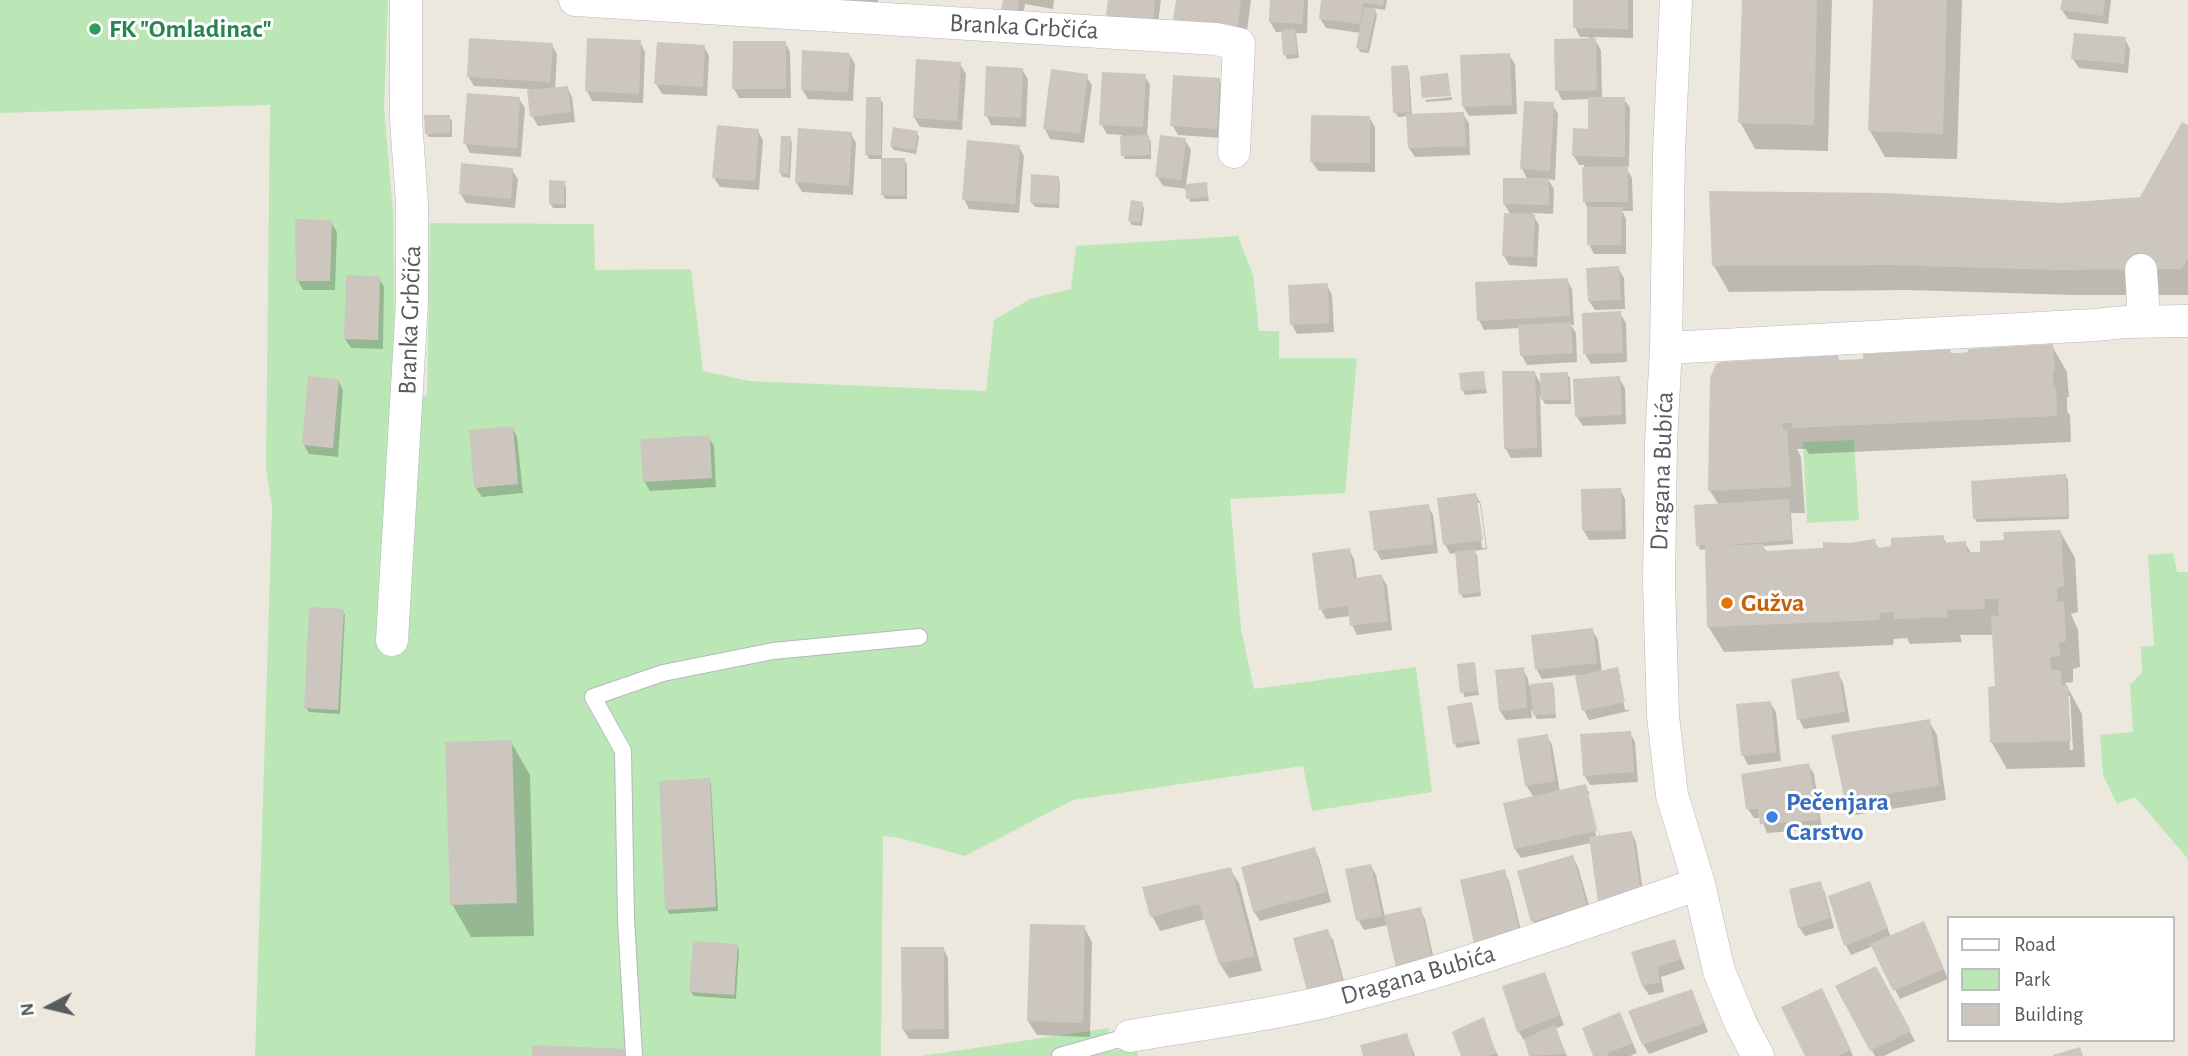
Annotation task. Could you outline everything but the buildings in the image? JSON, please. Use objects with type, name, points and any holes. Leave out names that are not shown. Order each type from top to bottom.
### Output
[{"type":"street","name":"Branka Grbčića","points":[[392,640],[412,302],[412,203],[405,120],[406,0]]},
{"type":"street","name":"Branka Grbčića","points":[[575,0],[1216,39],[1239,44],[1234,152]]},
{"type":"street","name":"Dragana Bubića","points":[[1676,0],[1661,442],[1659,583],[1663,716],[1672,795],[1699,884],[1719,971],[1741,1024],[1758,1056]]},
{"type":"street","points":[[2141,270],[2144,321]]},
{"type":"street","points":[[1666,348],[2095,326],[2144,321],[2188,321]]},
{"type":"street","name":"Dragana Bubića","points":[[1130,1036],[1259,1015],[1362,992],[1470,962],[1699,884]]},
{"type":"lane","points":[[634,1056],[626,919],[623,751],[593,697],[663,673],[774,651],[919,637]]},
{"type":"lane","points":[[1060,1056],[1130,1036]]},
{"type":"green space","points":[[0,0],[388,0],[384,108],[393,212],[396,390],[427,396],[430,223],[594,224],[595,270],[691,269],[703,371],[749,381],[986,391],[994,320],[1030,299],[1071,289],[1076,246],[1238,236],[1253,275],[1259,331],[1279,331],[1279,358],[1357,358],[1345,493],[1230,499],[1241,629],[1254,689],[1416,667],[1432,792],[1312,811],[1303,766],[1073,800],[965,856],[883,836],[881,1056],[255,1056],[272,508],[266,468],[270,105],[0,113]]},
{"type":"green space","points":[[1854,440],[1859,520],[1807,523],[1803,442]]},
{"type":"green space","points":[[2173,553],[2177,572],[2188,572],[2188,859],[2135,797],[2117,804],[2103,775],[2100,735],[2133,732],[2130,685],[2142,672],[2141,647],[2154,646],[2148,555]]},
{"type":"green space","points":[[1109,1028],[1105,1052],[1137,1048],[1138,1056],[921,1056]]},
{"type":"place","name":"FK \"Omladinac\"","points":[[95,29]]},
{"type":"place","name":"Gužva","points":[[1727,603]]},
{"type":"place","name":"Pečenjara Carstvo","points":[[1772,817]]}]
